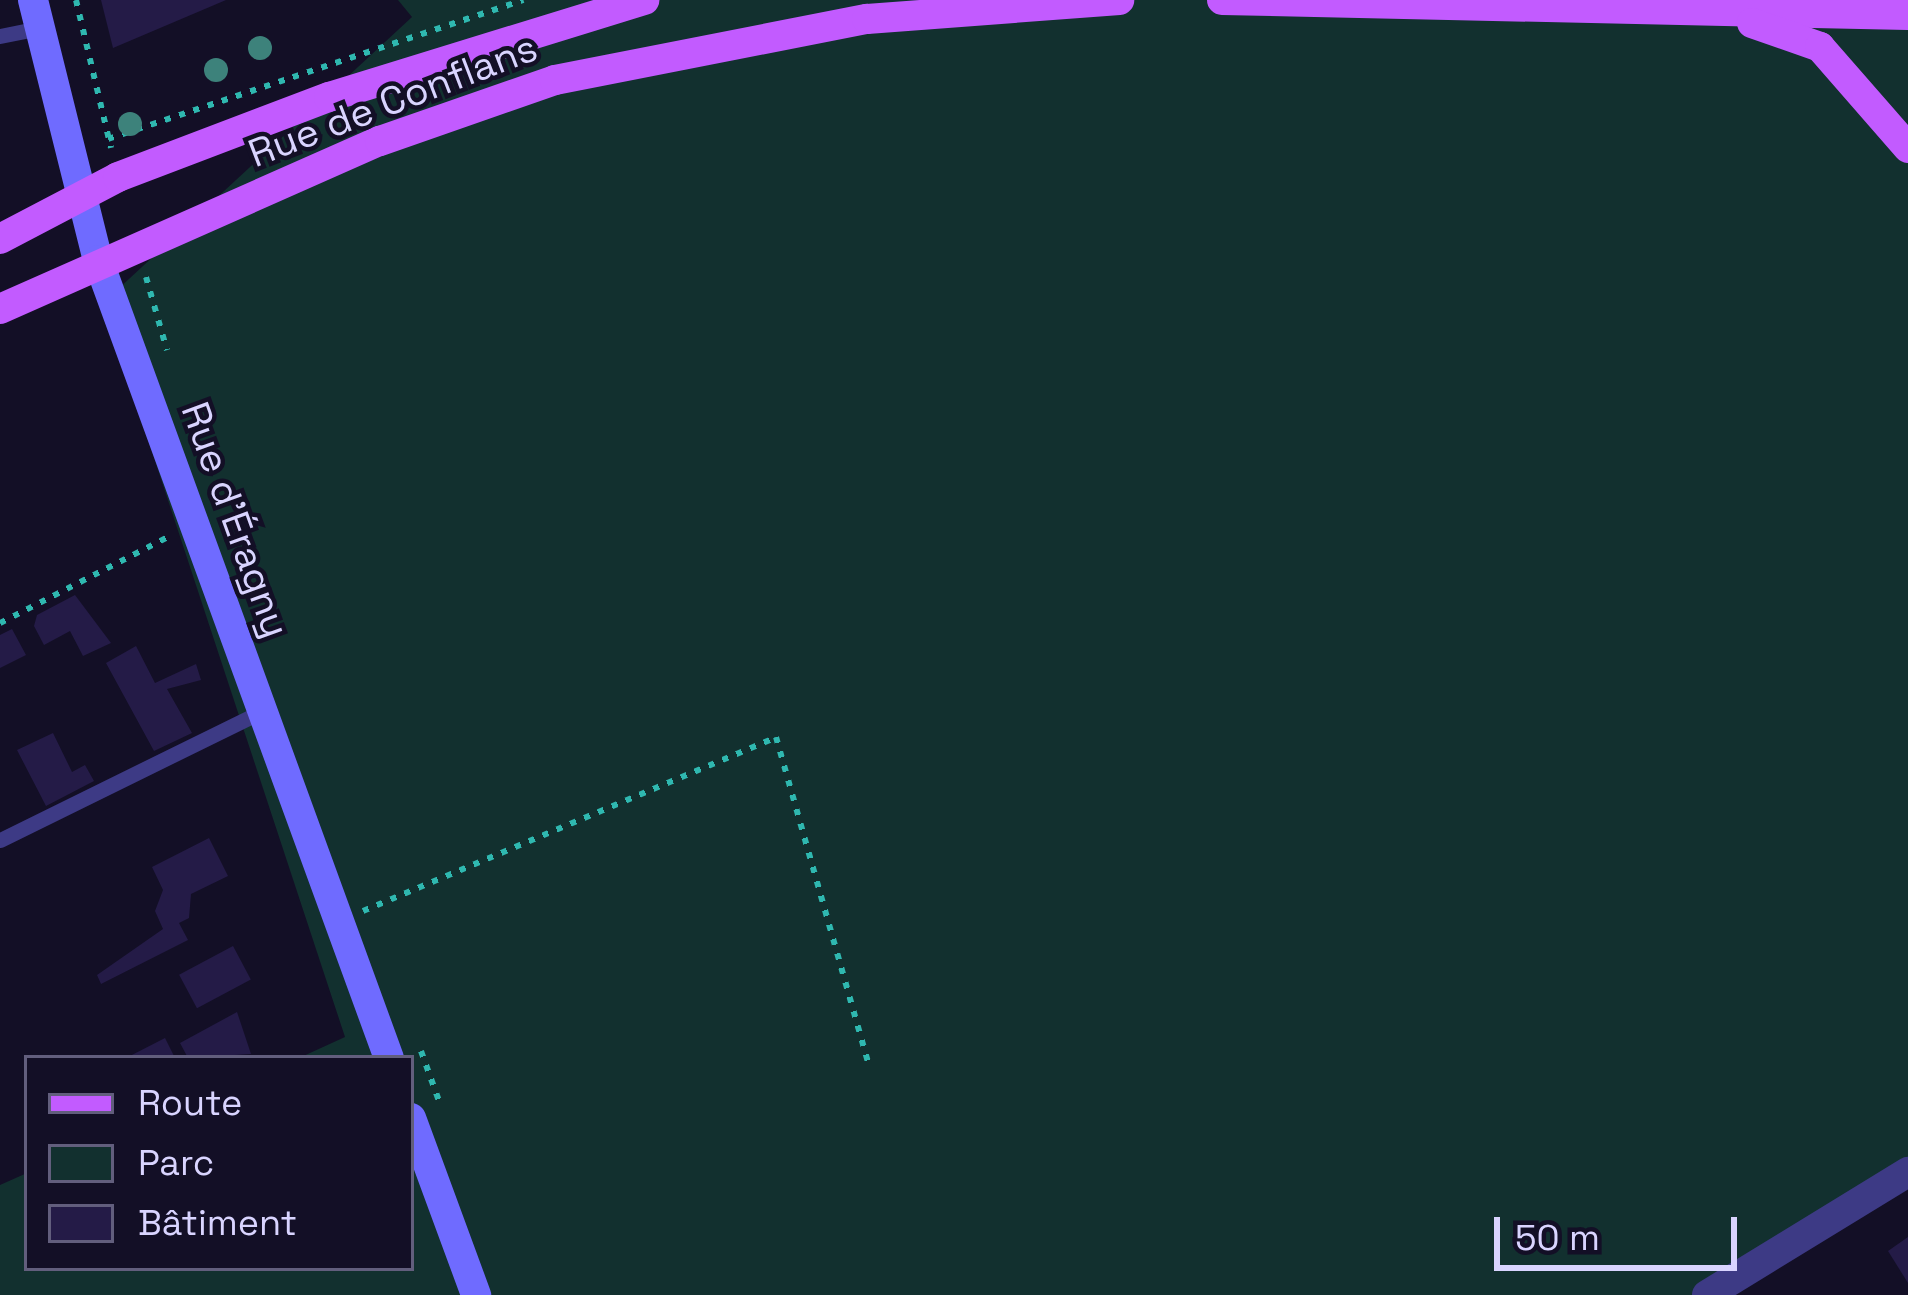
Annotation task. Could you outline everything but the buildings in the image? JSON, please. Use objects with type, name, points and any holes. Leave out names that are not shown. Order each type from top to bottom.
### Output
[{"type":"main road","name":"Rue de Conflans","points":[[0,239],[80,195],[456,52],[644,0]]},
{"type":"main road","name":"Rue de Conflans","points":[[0,309],[98,260],[436,118],[615,64],[867,19],[1119,0]]},
{"type":"main road","points":[[1222,0],[1908,15]]},
{"type":"main road","points":[[1589,7],[1621,0]]},
{"type":"main road","points":[[1706,10],[1820,47],[1908,148]]},
{"type":"street","name":"Rue d'Éragny","points":[[37,14],[98,260],[388,1055]]},
{"type":"street","points":[[414,1126],[476,1295]]},
{"type":"street","points":[[1708,1295],[1908,1172]]},
{"type":"lane","points":[[0,36],[37,14]]},
{"type":"lane","points":[[0,840],[262,711]]},
{"type":"path","points":[[76,0],[110,147]]},
{"type":"path","points":[[0,623],[195,523]]},
{"type":"path","points":[[339,922],[776,737],[869,1065]]},
{"type":"green space","points":[[398,0],[1908,0],[1908,1180],[1704,1295],[0,1295],[0,1185],[24,1174],[24,1271],[414,1271],[414,1055],[306,1055],[345,1037],[103,303],[412,17]]}]
